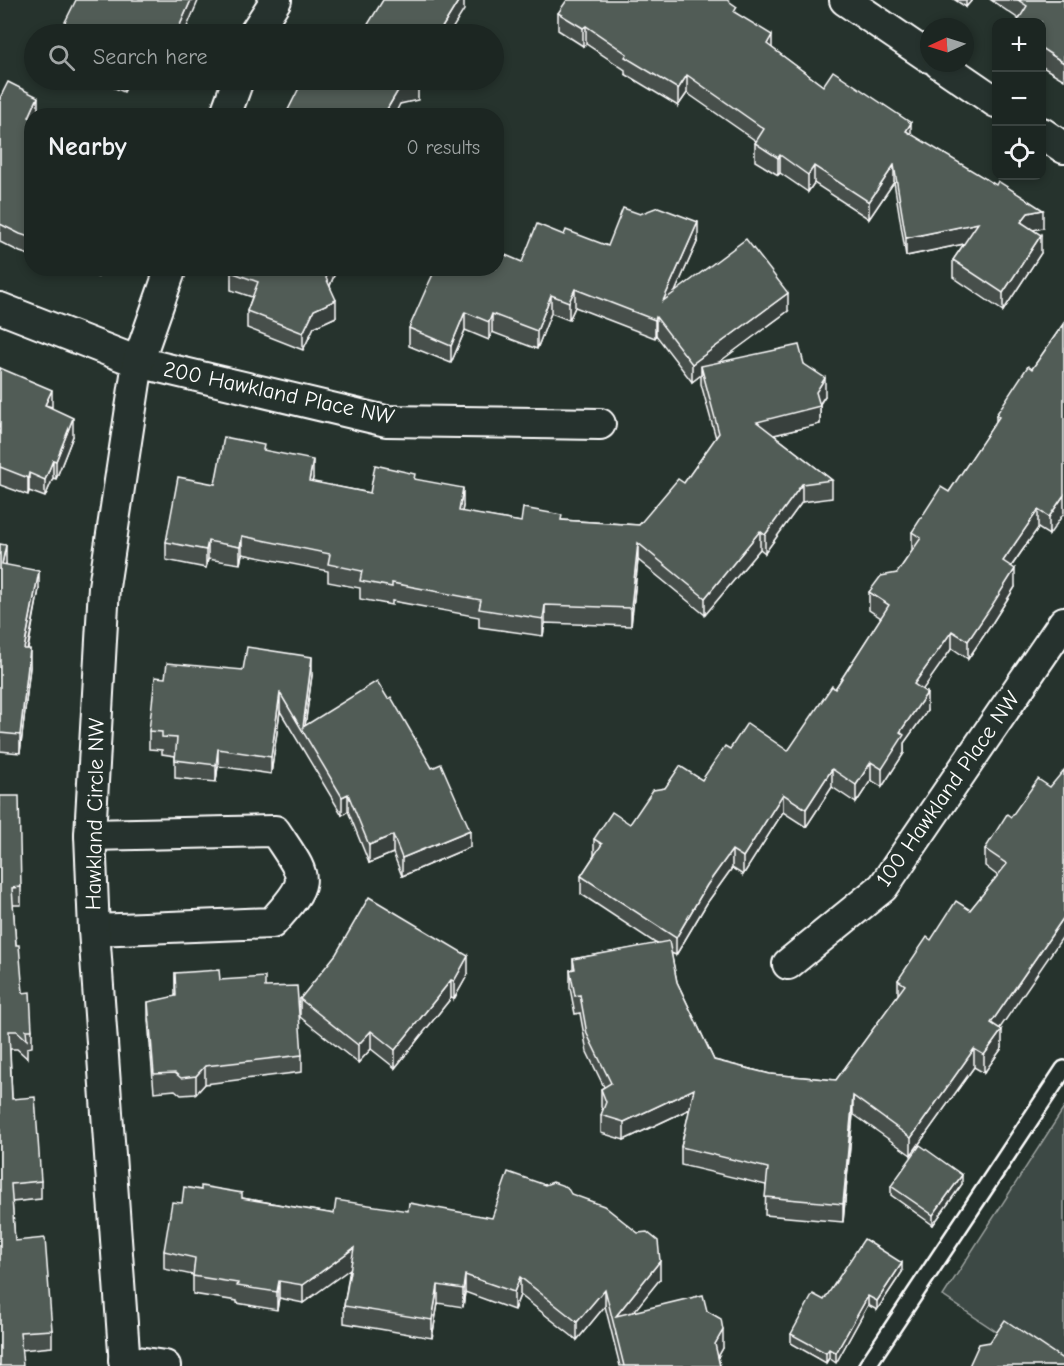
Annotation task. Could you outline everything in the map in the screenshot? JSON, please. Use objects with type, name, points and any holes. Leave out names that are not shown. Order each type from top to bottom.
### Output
[{"type":"street","points":[[260,24],[276,0]]},
{"type":"street","points":[[845,0],[920,51]]},
{"type":"street","points":[[952,72],[992,99]]},
{"type":"street","points":[[228,108],[234,90]]},
{"type":"street","points":[[1046,135],[1064,148]]},
{"type":"street","name":"Hawkland Circle NW","points":[[124,1363],[94,930],[90,835],[104,587],[138,362],[168,276]]},
{"type":"street","name":"200 Hawkland Place NW","points":[[0,308],[138,362],[386,421],[600,424]]},
{"type":"street","name":"100 Hawkland Place NW","points":[[789,964],[884,887],[1064,622]]},
{"type":"street","points":[[90,835],[275,831],[301,871],[300,892],[272,923],[94,930]]},
{"type":"street","points":[[124,1363],[165,1366]]},
{"type":"lane","points":[[867,1366],[1064,1069]]},
{"type":"shaded area","points":[[1064,1108],[1064,1366],[1048,1366],[943,1296]]},
{"type":"building","points":[[76,0],[191,0],[180,24],[64,24]]},
{"type":"building","points":[[383,0],[459,0],[444,24],[368,24]]},
{"type":"building","points":[[567,0],[727,0],[737,7],[734,12],[772,35],[767,44],[823,86],[833,71],[911,123],[906,131],[996,185],[998,181],[1043,210],[1028,213],[1021,222],[1041,235],[1003,293],[953,260],[978,223],[906,238],[894,165],[869,202],[814,166],[808,175],[780,155],[778,158],[755,143],[764,129],[687,75],[678,89],[625,57],[627,54],[586,26],[583,28],[558,13]]},
{"type":"building","points":[[1018,0],[1064,0],[1064,63],[1046,51],[1046,18],[1020,18],[1027,6]]},
{"type":"building","points":[[8,82],[38,97],[33,108],[24,108],[24,235],[0,224],[0,98]]},
{"type":"building","points":[[298,90],[398,90],[388,108],[289,108]]},
{"type":"building","points":[[658,207],[698,222],[663,301],[746,239],[788,293],[692,364],[656,317],[655,320],[575,289],[569,302],[551,295],[537,331],[492,314],[489,322],[465,312],[451,346],[409,328],[432,276],[504,276],[504,254],[522,262],[537,224],[564,235],[566,230],[608,246],[623,208],[640,214]]},
{"type":"building","points":[[242,276],[327,276],[336,300],[314,310],[303,333],[247,311],[258,282]]},
{"type":"building","points":[[1064,323],[1064,495],[1049,517],[1038,510],[1003,561],[1015,569],[968,641],[952,631],[914,684],[927,693],[900,732],[904,735],[882,769],[871,762],[856,785],[832,769],[806,809],[783,794],[743,857],[732,850],[707,885],[676,938],[581,876],[602,844],[594,839],[612,812],[630,824],[653,790],[665,788],[680,766],[702,780],[725,746],[730,749],[747,723],[788,751],[832,686],[835,689],[889,605],[869,592],[881,576],[897,573],[921,538],[912,532],[941,487],[949,492],[999,417],[996,415],[1028,366],[1032,369]]},
{"type":"building","points":[[799,345],[804,364],[825,378],[816,392],[820,406],[757,422],[832,480],[802,484],[765,535],[760,531],[705,598],[638,543],[631,608],[545,605],[543,619],[479,609],[481,600],[392,583],[392,587],[360,581],[362,571],[328,564],[330,554],[242,536],[240,547],[208,541],[206,550],[166,542],[178,477],[215,484],[224,437],[264,445],[263,450],[313,460],[309,481],[370,493],[375,465],[415,474],[414,479],[463,488],[459,511],[521,522],[523,508],[562,515],[561,520],[639,525],[678,479],[684,483],[719,433],[701,366]]},
{"type":"building","points":[[0,368],[52,390],[45,405],[73,418],[56,461],[53,460],[45,480],[29,473],[28,478],[0,467]]},
{"type":"building","points":[[0,544],[6,545],[2,564],[39,571],[24,649],[30,649],[20,735],[0,733]]},
{"type":"building","points":[[247,647],[312,657],[303,727],[377,681],[388,699],[391,697],[432,768],[441,764],[470,830],[402,858],[393,835],[369,845],[348,794],[342,797],[280,693],[271,757],[218,749],[216,765],[175,760],[177,738],[162,737],[162,732],[149,731],[155,677],[165,678],[167,663],[243,670]]},
{"type":"building","points":[[1064,770],[1064,917],[991,1023],[1002,1030],[984,1055],[974,1049],[911,1138],[853,1096],[843,1204],[765,1197],[768,1168],[681,1147],[694,1089],[624,1122],[601,1115],[606,1102],[601,1089],[611,1083],[587,1034],[580,995],[575,996],[570,970],[575,969],[573,959],[669,941],[677,982],[714,1060],[770,1074],[836,1080],[905,985],[898,980],[927,937],[931,940],[956,901],[970,910],[1007,864],[985,849],[1007,814],[1011,817],[1038,779],[1050,787]]},
{"type":"building","points":[[0,796],[19,796],[21,887],[12,888],[16,945],[19,945],[23,993],[30,992],[32,1030],[26,1030],[27,1040],[17,1031],[9,1031],[12,1099],[35,1097],[41,1181],[11,1184],[15,1241],[45,1238],[52,1330],[20,1332],[23,1366],[0,1366]]},
{"type":"building","points":[[369,897],[468,956],[454,981],[451,980],[395,1050],[371,1031],[358,1045],[300,999],[336,954]]},
{"type":"building","points":[[219,970],[220,980],[265,977],[265,987],[297,986],[302,1055],[205,1066],[196,1076],[181,1078],[175,1073],[154,1074],[148,1002],[176,996],[175,973]]},
{"type":"building","points":[[920,1145],[962,1175],[933,1215],[891,1186]]},
{"type":"building","points":[[508,1172],[545,1185],[553,1182],[567,1187],[571,1194],[604,1206],[638,1233],[647,1232],[658,1241],[660,1261],[616,1316],[703,1295],[707,1311],[721,1319],[723,1330],[715,1344],[720,1366],[624,1366],[605,1289],[577,1322],[520,1277],[514,1292],[465,1275],[463,1289],[438,1285],[432,1320],[344,1306],[354,1248],[303,1285],[279,1281],[277,1292],[193,1276],[195,1258],[164,1251],[172,1202],[182,1203],[184,1187],[201,1190],[201,1186],[242,1193],[242,1198],[334,1214],[336,1200],[408,1211],[409,1203],[492,1218]]},
{"type":"building","points":[[864,1239],[902,1263],[877,1301],[868,1296],[836,1353],[829,1349],[826,1353],[791,1334],[813,1294],[824,1300]]},
{"type":"building","points":[[1005,1320],[1064,1360],[1064,1366],[969,1366],[979,1344],[990,1342]]}]
